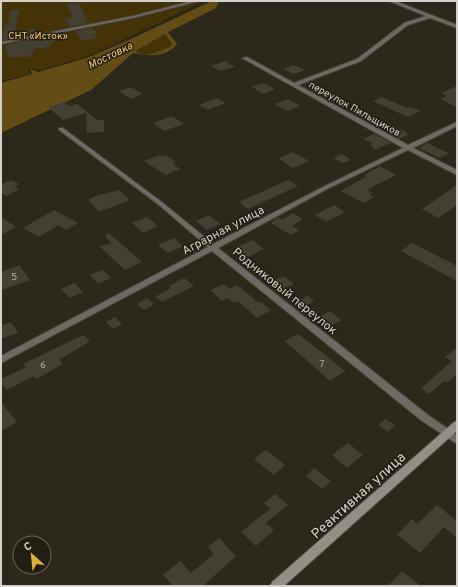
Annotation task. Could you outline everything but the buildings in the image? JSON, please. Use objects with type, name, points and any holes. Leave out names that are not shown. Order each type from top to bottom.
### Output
[{"type":"main road","name":"Реактивная улица","points":[[276,586],[457,425]]},
{"type":"street","points":[[1,43],[133,17],[197,1]]},
{"type":"street","points":[[391,1],[457,27]]},
{"type":"street","points":[[293,85],[359,60],[406,24],[430,17]]},
{"type":"street","name":"переулок Пильщиков","points":[[246,58],[408,148],[457,173]]},
{"type":"street","name":"Аграрная улица","points":[[1,360],[325,188],[457,124]]},
{"type":"street","name":"Родниковый переулок","points":[[61,129],[161,204],[213,248],[419,413],[457,440]]},
{"type":"green space","name":"СНТ «Исток»","points":[[1,1],[204,1],[87,57],[40,70],[29,68],[29,74],[1,81]]},
{"type":"green space","points":[[165,34],[172,44],[171,46],[158,52],[148,54],[134,51]]},
{"type":"water","name":"Мостовка","points":[[212,1],[219,1],[216,8],[168,32],[177,44],[173,49],[156,55],[144,55],[133,53],[91,90],[1,133],[1,83],[32,74],[30,69],[38,72],[87,58]],"holes":[[[165,34],[172,44],[171,46],[162,50],[148,54],[135,51]]]}]
